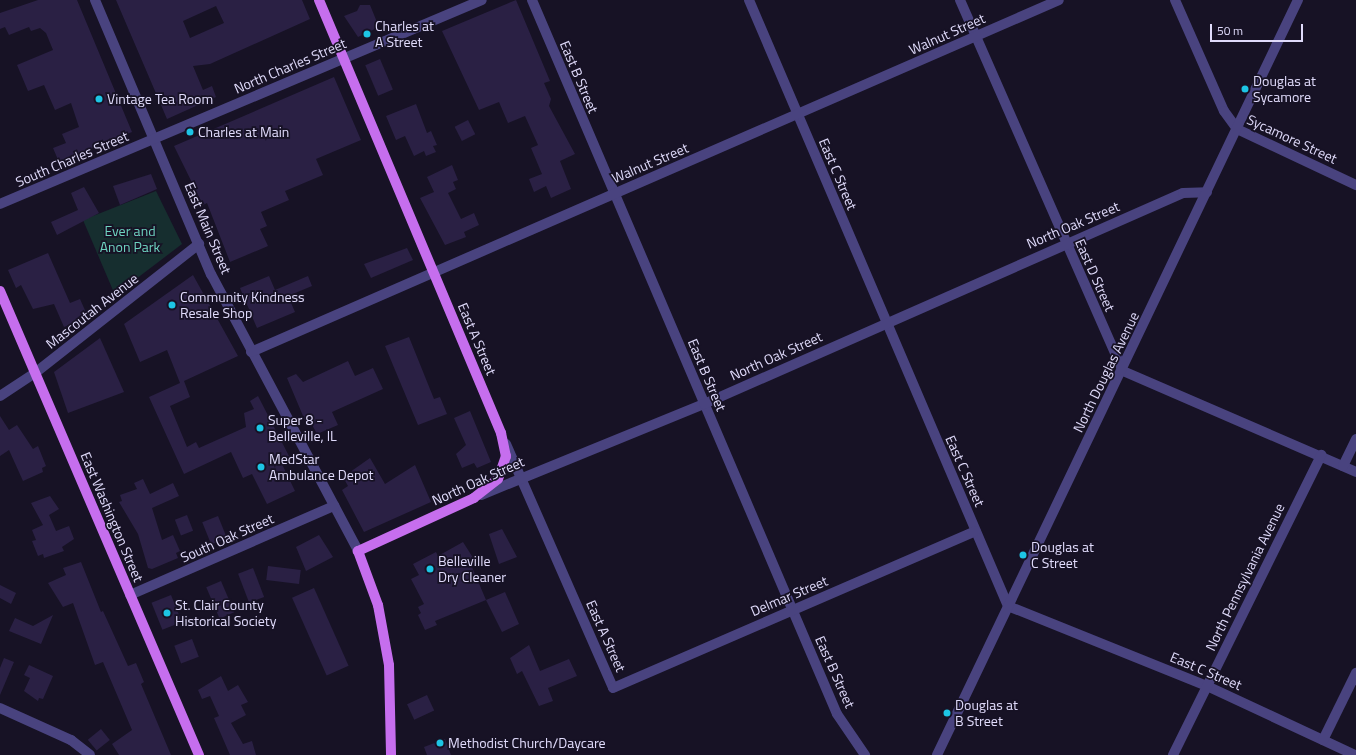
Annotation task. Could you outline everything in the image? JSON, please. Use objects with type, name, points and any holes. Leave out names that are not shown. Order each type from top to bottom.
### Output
[{"type":"main road","name":"East A Street","points":[[319,0],[501,434]]},
{"type":"main road","name":"East Washington Street","points":[[0,291],[199,755]]},
{"type":"main road","points":[[474,498],[498,479],[503,471],[506,456],[501,434]]},
{"type":"main road","name":"North Oak Street","points":[[358,551],[474,498]]},
{"type":"main road","name":"East Main Street","points":[[358,551],[378,604],[389,665],[391,755]]},
{"type":"street","name":"East Main Street","points":[[95,0],[199,244],[251,352],[358,551]]},
{"type":"street","name":"North Charles Street","points":[[154,139],[482,0]]},
{"type":"street","name":"East B Street","points":[[532,0],[837,714],[865,755]]},
{"type":"street","name":"East C Street","points":[[749,0],[885,322],[1008,606],[1207,686],[1356,755]]},
{"type":"street","name":"East D Street","points":[[960,0],[1123,371]]},
{"type":"street","name":"Walnut Street","points":[[251,352],[433,271],[614,194],[1059,0]]},
{"type":"street","name":"Sycamore Street","points":[[1175,0],[1224,111],[1237,129],[1356,185]]},
{"type":"street","name":"North Douglas Avenue","points":[[937,755],[1123,371],[1298,0]]},
{"type":"street","name":"South Charles Street","points":[[0,204],[154,139]]},
{"type":"street","name":"North Oak Street","points":[[474,498],[520,477],[704,404],[885,322],[1183,193],[1207,192]]},
{"type":"street","name":"Mascoutah Avenue","points":[[0,396],[35,373],[199,244]]},
{"type":"street","points":[[1123,371],[1321,455],[1356,472]]},
{"type":"street","name":"East A Street","points":[[501,434],[613,688]]},
{"type":"street","points":[[1343,466],[1356,439]]},
{"type":"street","name":"North Pennsylvania Avenue","points":[[1173,755],[1321,455]]},
{"type":"street","name":"South Oak Street","points":[[130,595],[334,506]]},
{"type":"street","name":"Delmar Street","points":[[613,688],[976,531]]},
{"type":"street","points":[[1323,740],[1356,673]]},
{"type":"street","points":[[0,708],[71,740],[90,755]]},
{"type":"green space","name":"Ever and Anon Park","points":[[156,191],[182,244],[115,295],[83,220]]},
{"type":"building","points":[[38,0],[77,0],[132,132],[59,162],[53,148],[66,143],[62,134],[79,127],[71,103],[55,110],[44,85],[28,91],[17,65],[53,50],[46,33],[40,28],[31,31],[29,27],[9,35],[5,27],[0,29],[0,13]]},
{"type":"building","points":[[116,0],[302,0],[310,19],[210,64],[193,66],[203,90],[212,86],[216,97],[167,119]],"holes":[[[216,6],[224,23],[190,38],[183,21]]]},
{"type":"building","points":[[516,0],[550,81],[544,83],[551,99],[549,106],[575,154],[560,161],[571,189],[551,198],[546,186],[534,192],[529,179],[542,174],[531,148],[538,145],[525,116],[508,123],[499,102],[479,110],[442,31]]},
{"type":"building","points":[[360,5],[370,5],[379,27],[358,37],[344,16],[357,11]]},
{"type":"building","points":[[380,59],[393,89],[378,96],[365,65]]},
{"type":"building","points":[[334,77],[361,140],[316,159],[323,175],[285,191],[289,200],[261,212],[267,226],[260,229],[268,246],[230,262],[207,203],[203,205],[174,146]]},
{"type":"building","points":[[416,104],[427,133],[431,131],[437,145],[433,146],[436,152],[426,156],[424,151],[414,156],[405,136],[396,140],[386,116]]},
{"type":"building","points":[[468,120],[475,134],[462,141],[455,127]]},
{"type":"building","points":[[452,165],[458,180],[453,182],[456,189],[448,193],[461,219],[474,213],[479,225],[464,232],[466,237],[445,245],[420,198],[434,192],[427,177]]},
{"type":"building","points":[[151,174],[157,189],[120,205],[113,186]]},
{"type":"building","points":[[84,187],[99,213],[57,235],[51,222],[78,210],[71,193]]},
{"type":"building","points":[[407,248],[413,260],[371,278],[364,264]]},
{"type":"building","points":[[48,253],[70,303],[80,299],[88,317],[64,327],[54,304],[33,309],[21,285],[16,288],[8,270]]},
{"type":"building","points":[[193,275],[238,356],[184,381],[190,397],[170,406],[187,447],[196,442],[199,448],[246,427],[244,413],[254,409],[250,401],[258,396],[289,456],[280,460],[295,491],[267,504],[252,474],[243,478],[231,452],[184,474],[149,397],[180,383],[167,350],[140,362],[124,324]]},
{"type":"building","points":[[269,276],[275,290],[308,276],[312,286],[288,296],[295,312],[257,328],[240,288]]},
{"type":"building","points":[[409,337],[434,399],[440,397],[447,414],[418,425],[385,346]]},
{"type":"building","points":[[100,338],[124,392],[68,413],[54,372]]},
{"type":"building","points":[[348,361],[355,376],[373,368],[383,389],[332,412],[338,425],[317,434],[310,421],[306,423],[287,378],[296,374],[303,382]]},
{"type":"building","points":[[470,411],[491,462],[477,468],[474,463],[462,468],[456,454],[466,445],[454,418]]},
{"type":"building","points":[[0,416],[9,430],[17,425],[33,449],[38,446],[46,466],[42,468],[43,472],[23,481],[9,450],[0,456]]},
{"type":"building","points":[[370,458],[385,484],[415,465],[431,502],[364,532],[342,490],[348,486],[343,477]]},
{"type":"building","points":[[143,479],[150,494],[173,483],[179,496],[152,508],[162,540],[173,535],[180,551],[176,553],[178,558],[152,569],[148,568],[138,534],[119,502],[122,501],[120,495],[137,489],[134,483]]},
{"type":"building","points":[[50,496],[59,509],[49,515],[56,531],[69,526],[74,539],[62,547],[64,551],[44,558],[43,554],[38,556],[32,541],[36,540],[32,530],[43,525],[31,503]]},
{"type":"building","points":[[187,515],[193,531],[181,536],[175,520]]},
{"type":"building","points":[[218,516],[227,538],[211,545],[202,522]]},
{"type":"building","points":[[502,529],[517,557],[499,564],[489,534]]},
{"type":"building","points":[[319,535],[333,557],[306,571],[296,547]]},
{"type":"building","points":[[463,542],[477,564],[472,567],[486,600],[435,621],[437,625],[425,630],[418,615],[421,613],[418,607],[424,604],[411,579],[419,575],[413,564],[436,552],[438,556]]},
{"type":"building","points":[[81,562],[101,612],[103,611],[128,666],[136,663],[144,682],[141,684],[171,755],[119,755],[112,744],[132,730],[103,662],[95,665],[73,603],[63,607],[48,583],[66,575],[63,568]]},
{"type":"building","points":[[268,566],[301,570],[299,584],[266,580]]},
{"type":"building","points":[[253,568],[264,597],[249,603],[238,574]]},
{"type":"building","points":[[221,581],[234,612],[220,619],[206,587]]},
{"type":"building","points":[[0,585],[16,593],[11,604],[0,598]]},
{"type":"building","points":[[314,588],[349,666],[327,675],[292,598]]},
{"type":"building","points":[[505,592],[519,624],[502,632],[486,600]]},
{"type":"building","name":"St. Clair County Historical Society","points":[[171,595],[182,622],[162,630],[152,603]]},
{"type":"building","points":[[53,615],[41,644],[9,631],[15,618],[33,626]]},
{"type":"building","points":[[192,639],[199,657],[181,664],[174,646]]},
{"type":"building","points":[[529,645],[540,671],[569,659],[577,676],[548,688],[553,701],[539,706],[522,671],[517,674],[510,658]]},
{"type":"building","points":[[4,658],[14,662],[0,695],[0,668]]},
{"type":"building","points":[[29,665],[53,676],[43,699],[39,698],[38,701],[24,691],[30,678],[24,675]]},
{"type":"building","points":[[221,676],[228,691],[238,685],[248,702],[241,705],[246,715],[231,723],[243,744],[252,741],[256,755],[230,755],[214,718],[219,716],[210,696],[202,699],[198,690]]},
{"type":"building","points":[[427,695],[434,710],[414,720],[407,704]]},
{"type":"building","points":[[101,729],[110,740],[97,751],[88,740]]},
{"type":"building","name":"Methodist Church/Daycare","points":[[445,739],[451,755],[427,755],[424,747]]},
{"type":"place","name":"Charles at A Street","points":[[367,34]]},
{"type":"place","name":"Douglas at Sycamore","points":[[1245,89]]},
{"type":"place","name":"Vintage Tea Room","points":[[99,99]]},
{"type":"place","name":"Charles at Main","points":[[190,132]]},
{"type":"place","name":"Community Kindness Resale Shop","points":[[172,305]]},
{"type":"place","name":"Super 8 - Belleville, IL","points":[[260,428]]},
{"type":"place","name":"MedStar Ambulance Depot","points":[[261,467]]},
{"type":"place","name":"Douglas at C Street","points":[[1023,555]]},
{"type":"place","name":"Belleville Dry Cleaner","points":[[430,569]]},
{"type":"place","name":"St. Clair County Historical Society","points":[[167,613]]},
{"type":"place","name":"Douglas at B Street","points":[[947,713]]},
{"type":"place","name":"Methodist Church/Daycare","points":[[440,743]]}]
